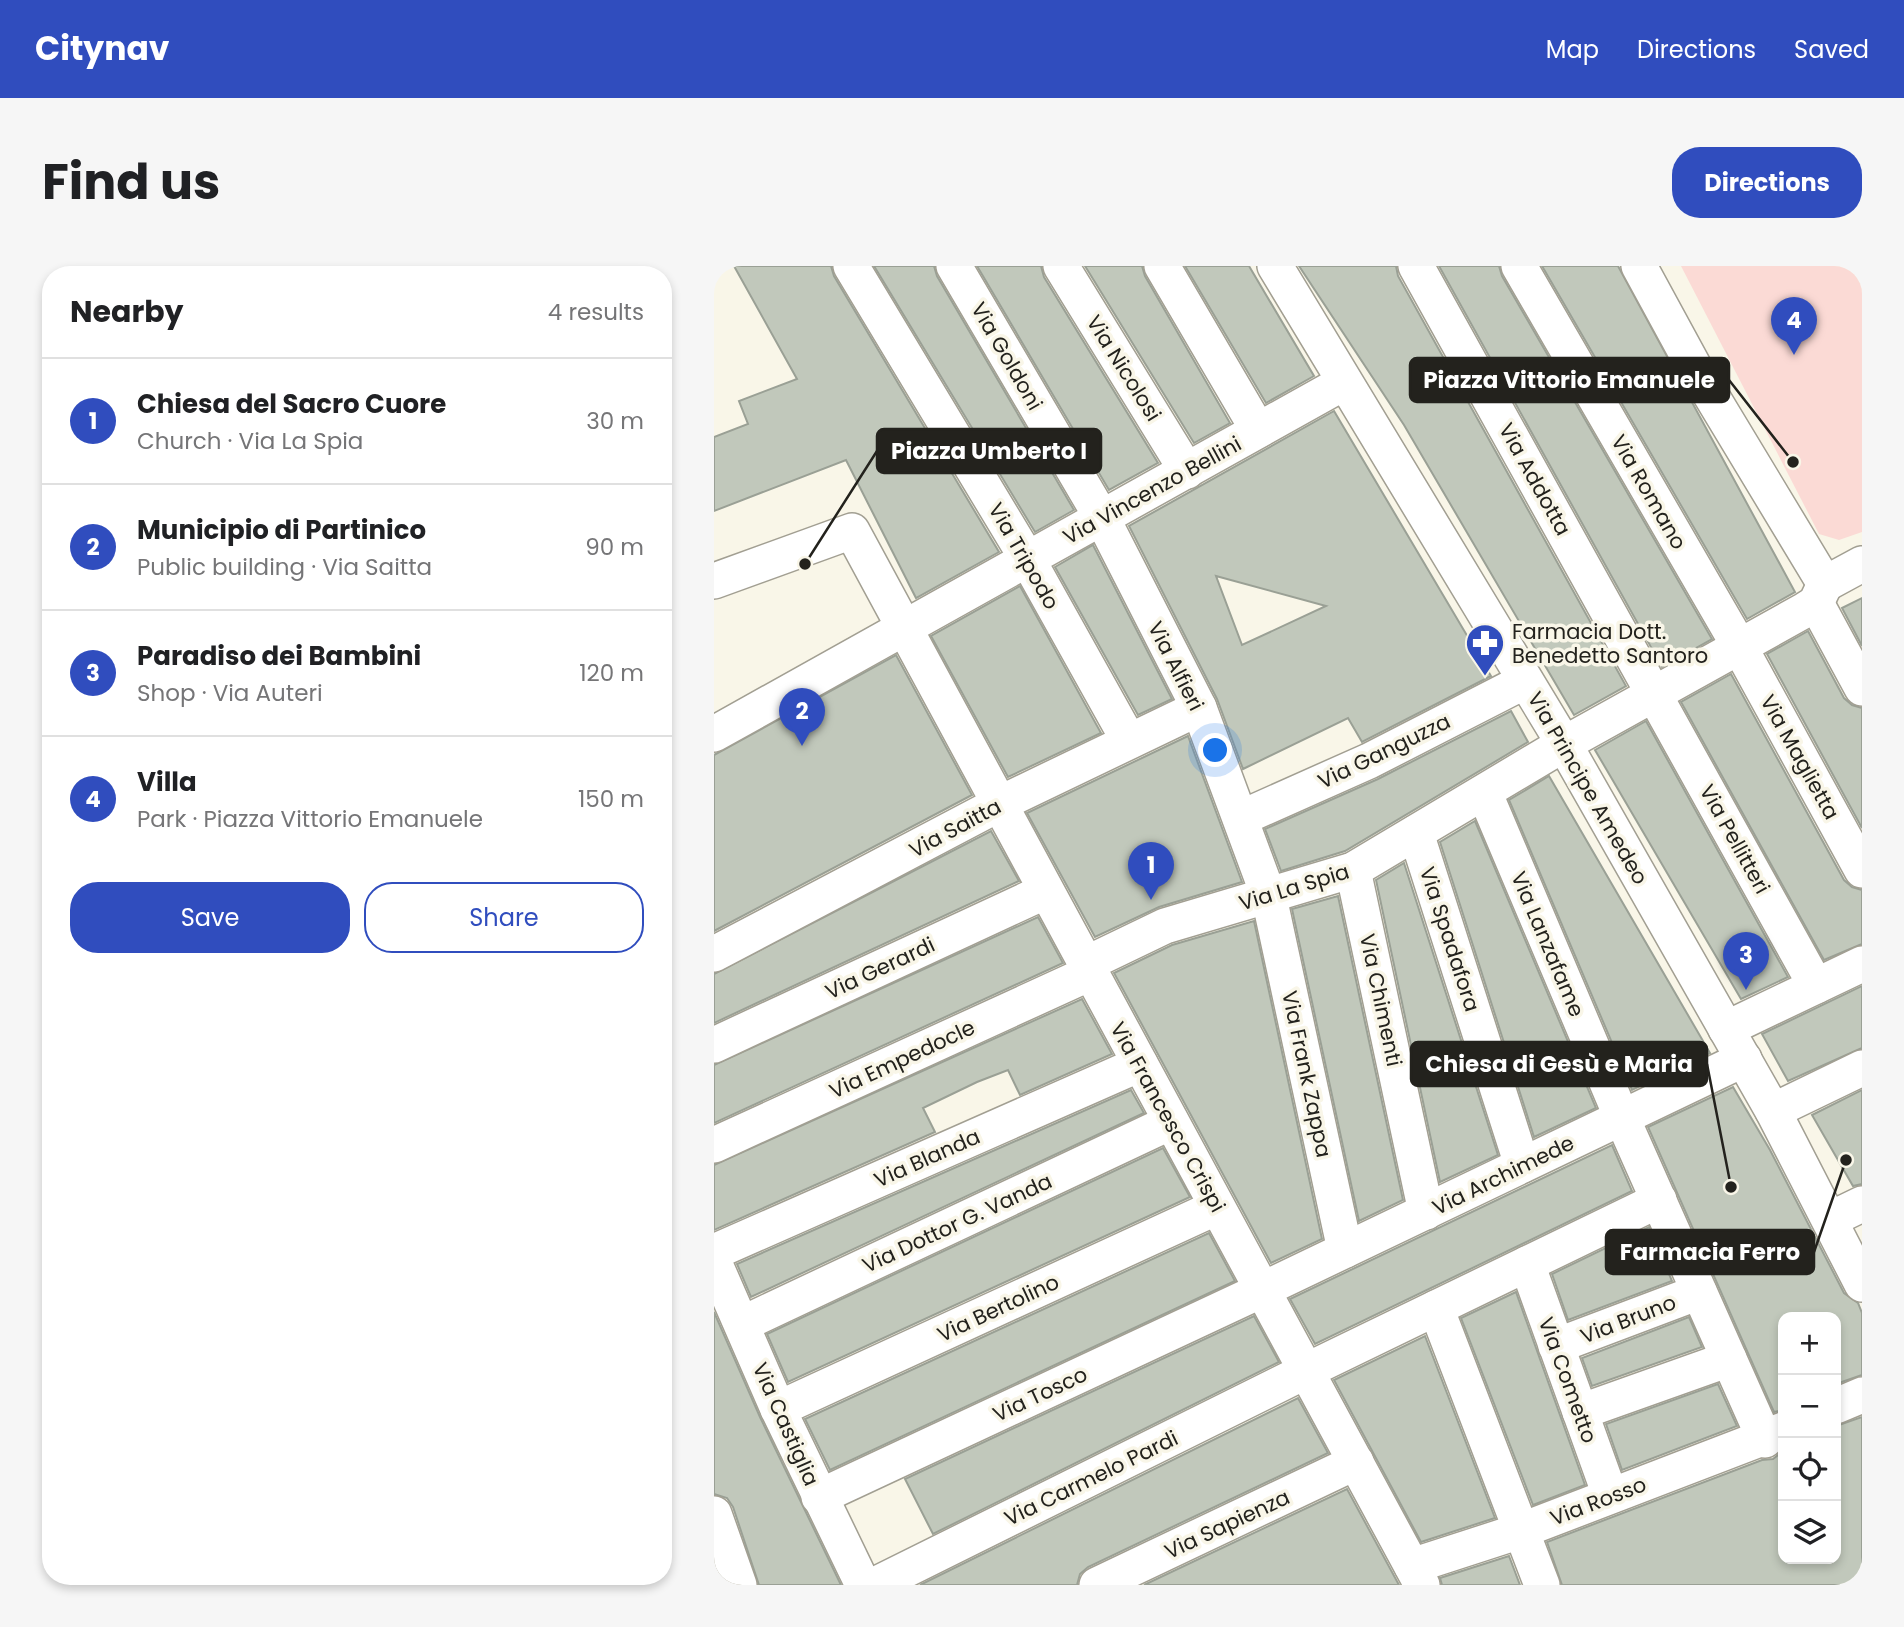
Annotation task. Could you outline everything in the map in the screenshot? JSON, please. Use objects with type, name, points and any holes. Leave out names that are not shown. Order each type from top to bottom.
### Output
[{"type":"street","name":"Via Tripodo","points":[[851,266],[1028,560],[1129,741]]},
{"type":"street","name":"Via Goldoni","points":[[954,266],[1102,518]]},
{"type":"street","name":"Via Nicolosi","points":[[1061,266],[1187,471]]},
{"type":"street","points":[[1162,266],[1258,430]]},
{"type":"street","name":"Via Principe Amedeo","points":[[1275,266],[1343,383],[1564,744],[1773,1111],[1831,1219],[1862,1284]]},
{"type":"street","name":"Via Addotta","points":[[1416,266],[1654,692]]},
{"type":"street","name":"Via Romano","points":[[1519,266],[1738,644]]},
{"type":"street","points":[[1639,266],[1862,688]]},
{"type":"street","name":"Via Vincenzo Bellini","points":[[714,734],[914,632],[1028,560],[1343,383]]},
{"type":"street","name":"Via Alfieri","points":[[1102,518],[1199,708],[1269,897]]},
{"type":"street","name":"Via Francesco Crispi","points":[[714,580],[852,531],[914,632],[999,804],[1417,1576]]},
{"type":"street","name":"Via La Spia","points":[[1088,969],[1165,926],[1353,870],[1485,794],[1564,744],[1816,599],[1862,564]]},
{"type":"street","name":"Via Maglietta","points":[[1738,644],[1862,870]]},
{"type":"street","name":"Via Ganguzza","points":[[1241,818],[1369,761],[1525,681]]},
{"type":"street","name":"Via Pellitteri","points":[[1654,692],[1816,986]]},
{"type":"street","name":"Via Saitta","points":[[714,954],[999,804],[1199,708]]},
{"type":"street","name":"Via Lanzafame","points":[[1485,794],[1622,1118],[1729,1359],[1774,1435]]},
{"type":"street","name":"Via Spadafora","points":[[1416,833],[1522,1165]]},
{"type":"street","name":"Via Chimenti","points":[[1353,870],[1426,1212]]},
{"type":"street","name":"Via Gerardi","points":[[715,1043],[1046,891]]},
{"type":"street","name":"Via Frank Zappa","points":[[1269,897],[1345,1251]]},
{"type":"street","points":[[1726,1029],[1862,964]]},
{"type":"street","name":"Via Empedocle","points":[[714,1146],[1088,969]]},
{"type":"street","name":"Via Archimede","points":[[1262,1290],[1744,1059]]},
{"type":"street","name":"Via Blanda","points":[[714,1252],[1140,1064]]},
{"type":"street","points":[[1773,1111],[1862,1068]]},
{"type":"street","name":"Via Dottor G. Vanda","points":[[742,1324],[1171,1122]]},
{"type":"street","name":"Via Carmelo Pardi","points":[[875,1585],[1306,1371],[1659,1200]]},
{"type":"street","points":[[1831,1219],[1862,1204]]},
{"type":"street","name":"Via Bertolino","points":[[778,1409],[1217,1207]]},
{"type":"street","name":"Via Castiglia","points":[[714,1262],[778,1409],[863,1585]]},
{"type":"street","name":"Via Cometto","points":[[1527,1264],[1610,1495]]},
{"type":"street","name":"Via Tosco","points":[[819,1497],[1262,1290]]},
{"type":"street","name":"Via Bruno","points":[[1556,1346],[1699,1292]]},
{"type":"street","points":[[1436,1308],[1542,1585]]},
{"type":"street","points":[[1580,1412],[1729,1359]]},
{"type":"street","points":[[1841,1404],[1862,1395]]},
{"type":"street","name":"Via Rosso","points":[[1417,1576],[1610,1495],[1774,1435]]},
{"type":"street","name":"Via Sapienza","points":[[1097,1585],[1356,1462]]},
{"type":"street","points":[[714,1514],[739,1585]]},
{"type":"shaded area","points":[[1681,266],[1862,266],[1862,532],[1839,540],[1819,534]]},
{"type":"building","points":[[734,266],[831,266],[834,276],[999,552],[916,598],[846,460],[714,511],[714,437],[748,424],[739,401],[797,379]]},
{"type":"building","points":[[874,266],[934,266],[937,276],[1074,510],[1035,532]]},
{"type":"building","points":[[977,266],[1041,266],[1044,277],[1158,463],[1109,490]]},
{"type":"building","points":[[1085,266],[1142,266],[1145,276],[1230,423],[1194,443]]},
{"type":"building","points":[[1185,266],[1249,266],[1314,376],[1266,403]]},
{"type":"building","points":[[1299,266],[1396,266],[1398,276],[1626,686],[1574,715],[1404,425]]},
{"type":"building","points":[[1439,266],[1499,266],[1502,276],[1712,639],[1662,667]]},
{"type":"building","points":[[1542,266],[1618,266],[1795,592],[1747,619]]},
{"type":"building","points":[[1334,411],[1491,676],[1362,742],[1348,718],[1243,769],[1217,699],[1129,526]],"holes":[[[1216,576],[1326,606],[1242,645]]]},
{"type":"building","points":[[1093,545],[1172,699],[1138,715],[1055,567]]},
{"type":"building","points":[[1020,586],[1101,733],[1008,777],[931,636]]},
{"type":"building","points":[[1862,598],[1862,646],[1842,608]]},
{"type":"building","points":[[1808,631],[1844,698],[1852,705],[1862,708],[1862,828],[1767,654]]},
{"type":"building","points":[[896,655],[972,795],[714,931],[714,755]]},
{"type":"building","points":[[1731,674],[1844,880],[1852,887],[1862,890],[1862,944],[1824,960],[1681,702]]},
{"type":"building","points":[[1511,711],[1528,742],[1345,851],[1281,871],[1265,829],[1378,779]]},
{"type":"building","points":[[1646,721],[1788,977],[1741,999],[1595,750]]},
{"type":"building","points":[[1188,736],[1242,882],[1159,907],[1095,937],[1027,813]]},
{"type":"building","points":[[1549,776],[1710,1053],[1632,1090],[1509,800]]},
{"type":"building","points":[[1475,821],[1596,1108],[1534,1137],[1440,842]]},
{"type":"building","points":[[991,831],[1019,881],[714,1023],[714,974]]},
{"type":"building","points":[[1404,863],[1498,1155],[1440,1182],[1376,880]]},
{"type":"building","points":[[1338,896],[1403,1200],[1359,1221],[1292,909]]},
{"type":"building","points":[[1038,917],[1063,963],[714,1123],[714,1065]]},
{"type":"building","points":[[1254,921],[1322,1239],[1271,1263],[1114,973],[1172,945]]},
{"type":"building","points":[[1862,986],[1862,1048],[1788,1081],[1762,1034]]},
{"type":"building","points":[[1082,999],[1112,1054],[1020,1095],[1008,1070],[977,1082],[923,1108],[935,1132],[714,1230],[714,1165]]},
{"type":"building","points":[[1733,1087],[1770,1150],[1844,1293],[1858,1303],[1862,1313],[1862,1375],[1841,1382],[1841,1312],[1778,1312],[1778,1411],[1774,1412],[1648,1127]]},
{"type":"building","points":[[1131,1090],[1144,1113],[751,1297],[737,1264]]},
{"type":"building","points":[[1862,1090],[1862,1184],[1853,1186],[1812,1115]]},
{"type":"building","points":[[1612,1145],[1632,1191],[1315,1344],[1290,1299]]},
{"type":"building","points":[[1163,1148],[1190,1197],[788,1382],[767,1334]]},
{"type":"building","points":[[1649,1227],[1672,1281],[1568,1320],[1552,1274]]},
{"type":"building","points":[[1209,1233],[1235,1281],[830,1470],[805,1419]]},
{"type":"building","points":[[1516,1292],[1585,1485],[1533,1505],[1461,1318]]},
{"type":"building","points":[[714,1312],[760,1417],[841,1585],[759,1585],[733,1507],[727,1498],[714,1494]]},
{"type":"building","points":[[1254,1316],[1279,1362],[933,1534],[905,1479]]},
{"type":"building","points":[[1689,1317],[1702,1347],[1592,1386],[1582,1358]]},
{"type":"building","points":[[1425,1336],[1495,1518],[1421,1542],[1334,1380]]},
{"type":"building","points":[[1718,1384],[1737,1426],[1622,1470],[1606,1424]]},
{"type":"building","points":[[1298,1398],[1328,1453],[1088,1567],[1080,1574],[1077,1585],[920,1585]]},
{"type":"building","points":[[1862,1417],[1862,1585],[1562,1585],[1547,1542],[1778,1455],[1778,1564],[1841,1564],[1841,1424]]},
{"type":"building","points":[[1347,1489],[1399,1585],[1144,1585]]},
{"type":"building","points":[[1509,1556],[1520,1585],[1442,1585],[1440,1578]]},
{"type":"place","name":"Villa","points":[[1794,355]]},
{"type":"place","name":"Piazza Vittorio Emanuele","points":[[1793,462]]},
{"type":"place","name":"Piazza Umberto I","points":[[805,564]]},
{"type":"place","name":"Farmacia Dott. Benedetto Santoro","points":[[1485,677]]},
{"type":"place","name":"Municipio di Partinico","points":[[802,746]]},
{"type":"place","name":"Chiesa del Sacro Cuore","points":[[1151,900]]},
{"type":"place","name":"Paradiso dei Bambini","points":[[1746,990]]},
{"type":"place","name":"Farmacia Ferro","points":[[1846,1160]]},
{"type":"place","name":"Chiesa di Gesù e Maria","points":[[1731,1187]]}]
